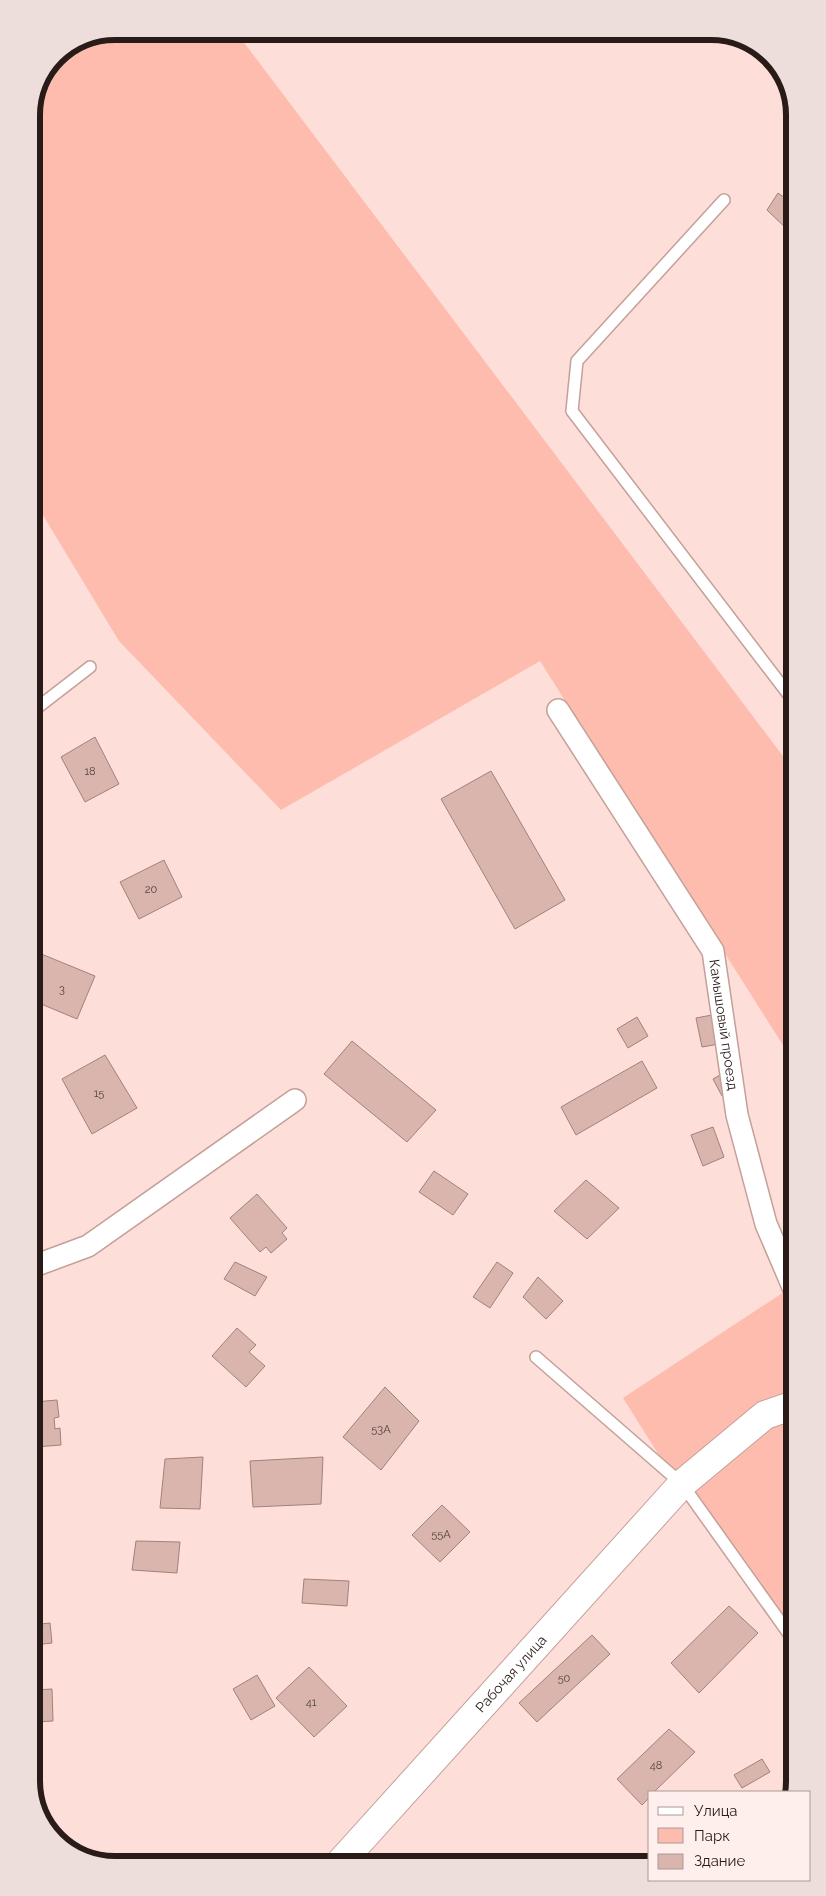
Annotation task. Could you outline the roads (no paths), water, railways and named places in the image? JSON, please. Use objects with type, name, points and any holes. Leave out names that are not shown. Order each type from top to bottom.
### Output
[{"type":"street","name":"Камышовый проезд","points":[[558,710],[713,951],[737,1115],[766,1224],[786,1271]]},
{"type":"street","points":[[40,1264],[88,1246],[295,1100]]},
{"type":"street","name":"Рабочая улица","points":[[346,1856],[682,1484],[765,1415],[786,1407]]},
{"type":"lane","points":[[724,200],[577,361],[572,411],[786,691]]},
{"type":"lane","points":[[40,706],[90,667]]},
{"type":"lane","points":[[536,1357],[682,1484],[786,1630]]}]
